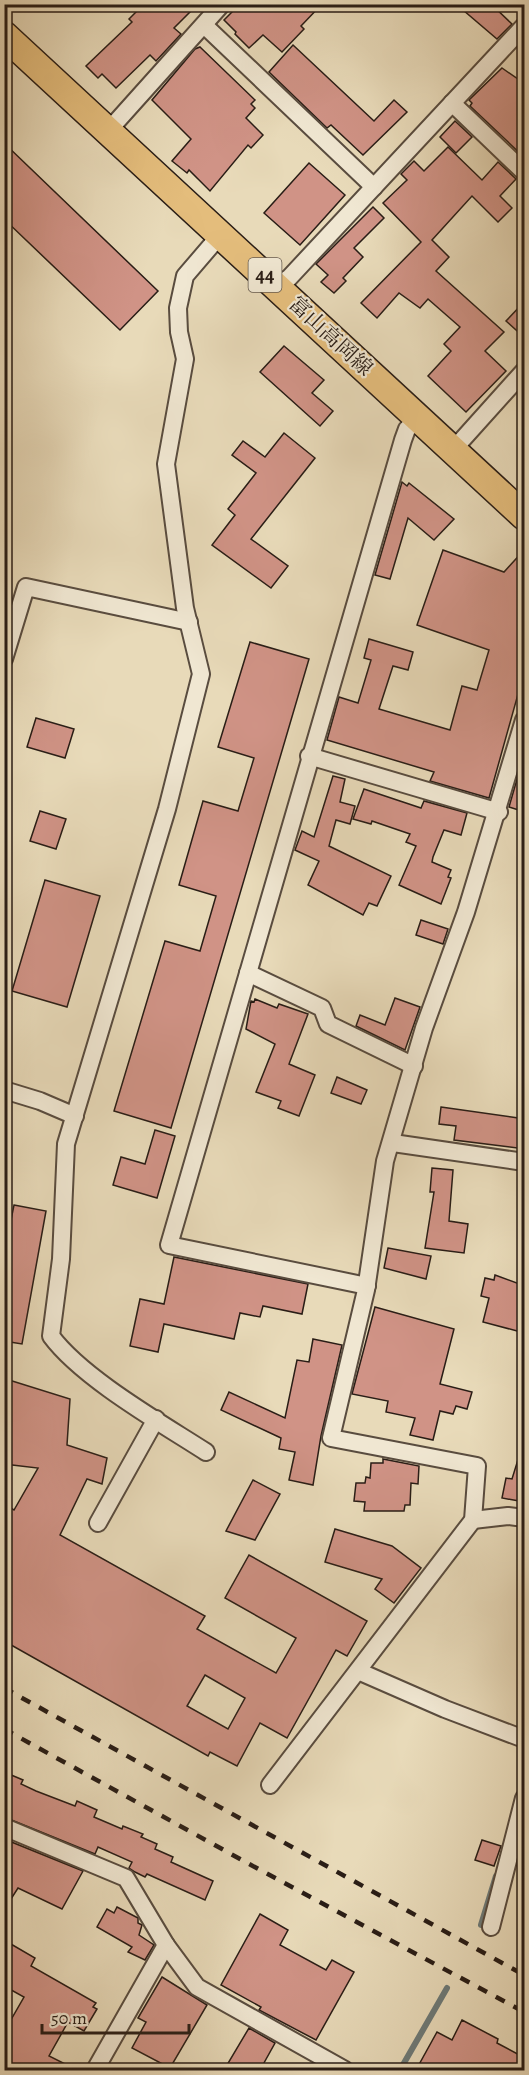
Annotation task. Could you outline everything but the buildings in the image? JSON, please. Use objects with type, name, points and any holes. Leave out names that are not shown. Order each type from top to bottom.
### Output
[{"type":"main road","name":"富山高岡線","points":[[4,35],[525,516]]},
{"type":"street","points":[[109,130],[222,4]]},
{"type":"street","points":[[204,25],[374,187]]},
{"type":"street","points":[[276,285],[289,278],[525,26]]},
{"type":"street","points":[[452,103],[525,172]]},
{"type":"street","points":[[206,1452],[121,1397],[60,1349],[51,1336],[61,1259],[66,1144],[167,809],[201,674],[189,622],[166,464],[185,359],[179,332],[178,308],[185,276],[221,234]]},
{"type":"street","points":[[453,450],[525,370]]},
{"type":"street","points":[[367,1286],[169,1245],[309,756],[403,440],[407,429],[419,418]]},
{"type":"street","points":[[4,659],[26,587],[189,622]]},
{"type":"street","points":[[270,1785],[473,1520],[477,1466],[331,1438],[367,1286],[386,1161],[424,1028],[499,812],[525,720]]},
{"type":"street","points":[[309,756],[499,812]]},
{"type":"street","points":[[248,973],[322,1008],[328,1024],[414,1066]]},
{"type":"street","points":[[4,1090],[40,1101],[75,1116]]},
{"type":"street","points":[[393,1143],[525,1162]]},
{"type":"street","points":[[98,1523],[156,1419]]},
{"type":"street","points":[[473,1520],[508,1516],[525,1518]]},
{"type":"street","points":[[358,1671],[445,1709],[525,1739]]},
{"type":"street","points":[[491,1926],[525,1798]]},
{"type":"street","points":[[4,1827],[126,1878],[166,1945],[197,1987],[345,2070]]},
{"type":"street","points":[[95,2070],[166,1945]]},
{"type":"waterway","points":[[520,1798],[524,1781]]},
{"type":"waterway","points":[[481,1925],[496,1876]]},
{"type":"waterway","points":[[400,2070],[447,1988]]},
{"type":"railway","points":[[4,1688],[524,1975]]},
{"type":"railway","points":[[4,1729],[524,2012]]}]
